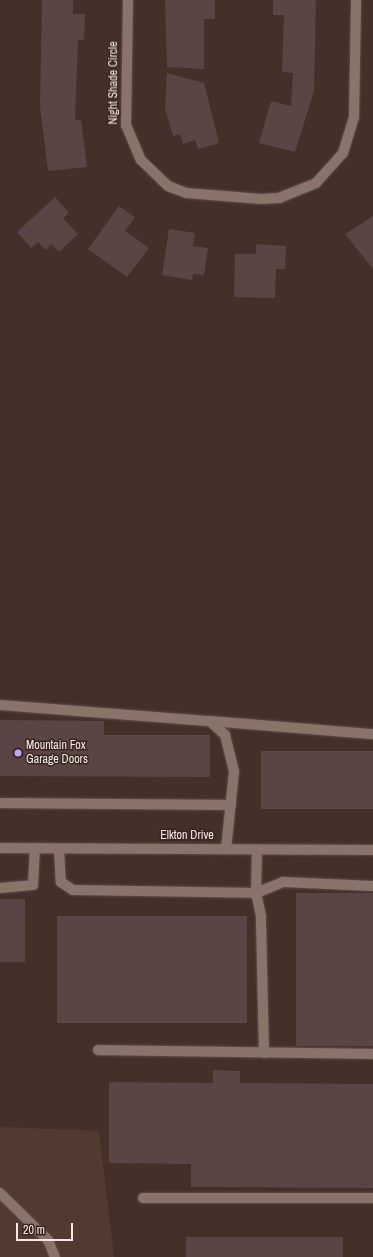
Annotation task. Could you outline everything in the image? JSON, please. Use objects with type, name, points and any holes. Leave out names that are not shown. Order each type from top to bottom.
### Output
[{"type":"street","name":"Night Shade Circle","points":[[128,0],[126,125],[141,160],[168,186],[186,194],[261,199],[280,198],[316,183],[343,153],[354,118],[356,0]]},
{"type":"street","points":[[0,705],[373,734]]},
{"type":"street","points":[[210,721],[225,735],[234,772],[226,850]]},
{"type":"street","points":[[0,803],[231,805]]},
{"type":"street","name":"Elkton Drive","points":[[0,848],[373,850]]},
{"type":"street","points":[[0,888],[33,885],[35,849]]},
{"type":"street","points":[[59,849],[61,882],[73,890],[256,893],[283,882],[373,886]]},
{"type":"street","points":[[257,850],[256,893],[262,916],[264,1053]]},
{"type":"street","points":[[98,1050],[373,1054]]},
{"type":"street","points":[[0,1193],[48,1240],[55,1257]]},
{"type":"street","points":[[142,1198],[373,1198]]},
{"type":"shaded area","points":[[0,1127],[99,1131],[114,1257],[0,1257]]},
{"type":"building","points":[[42,0],[73,0],[73,14],[85,14],[84,40],[78,40],[75,120],[81,120],[87,167],[48,171],[40,106]]},
{"type":"building","points":[[165,0],[215,0],[215,19],[204,19],[204,69],[167,67]]},
{"type":"building","points":[[273,0],[316,0],[314,91],[295,152],[259,143],[271,101],[291,106],[293,73],[282,72],[284,15],[273,15]]},
{"type":"building","points":[[167,73],[204,83],[219,143],[198,149],[195,140],[183,144],[180,134],[173,136],[165,108]]},
{"type":"building","points":[[55,197],[69,213],[63,218],[78,234],[59,252],[51,244],[46,250],[38,242],[31,248],[17,232]]},
{"type":"building","points":[[119,206],[135,217],[125,231],[149,248],[127,277],[88,249]]},
{"type":"building","points":[[373,216],[373,269],[345,234]]},
{"type":"building","points":[[169,229],[195,233],[193,246],[208,248],[204,275],[193,274],[192,280],[162,275]]},
{"type":"building","points":[[256,244],[286,246],[285,269],[276,269],[275,298],[234,297],[235,254],[256,254]]},
{"type":"building","points":[[0,720],[104,721],[104,735],[210,735],[210,777],[0,776]]},
{"type":"building","points":[[261,751],[373,751],[373,809],[261,809]]},
{"type":"building","points":[[296,893],[373,893],[373,1046],[296,1046]]},
{"type":"building","points":[[0,899],[25,899],[25,962],[0,962]]},
{"type":"building","points":[[57,916],[247,916],[247,1023],[57,1023]]},
{"type":"building","points":[[213,1070],[240,1071],[240,1083],[373,1084],[373,1188],[191,1187],[191,1164],[109,1163],[109,1082],[213,1083]]},
{"type":"building","points":[[186,1237],[343,1237],[343,1257],[186,1257]]},
{"type":"place","name":"Mountain Fox Garage Doors","points":[[18,753]]}]
